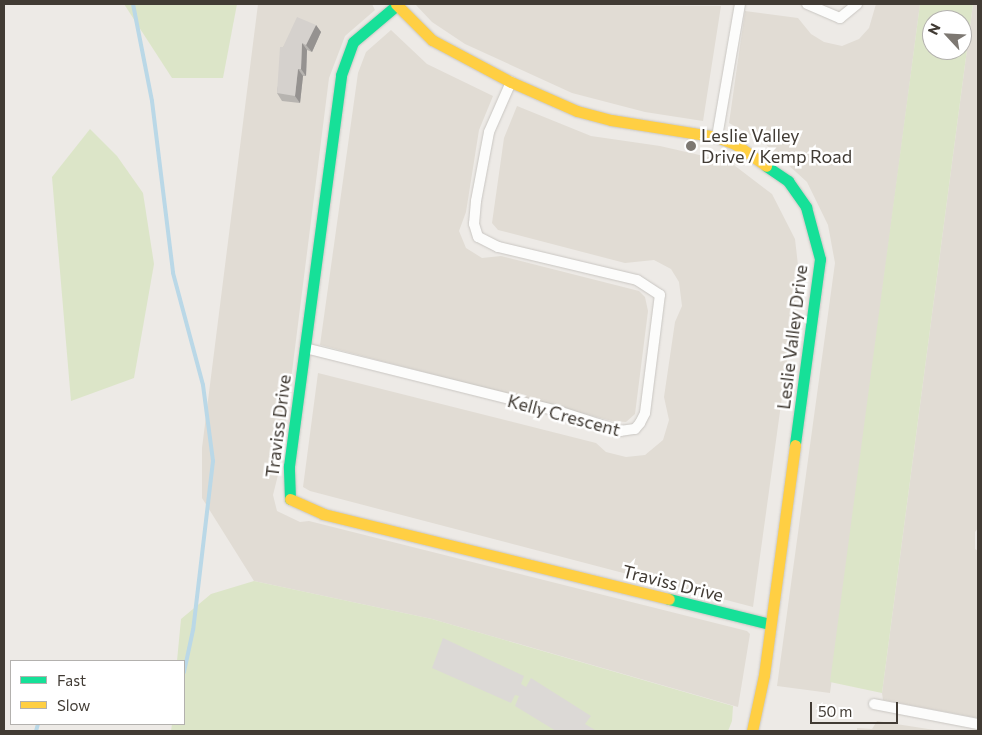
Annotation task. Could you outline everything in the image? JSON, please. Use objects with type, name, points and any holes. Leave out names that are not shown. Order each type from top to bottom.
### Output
[{"type":"street","name":"Leslie Valley Drive","points":[[396,4],[432,40],[511,82],[577,110],[603,118],[717,137],[735,144],[788,180],[806,207],[820,258],[758,715],[752,731]]},
{"type":"street","name":"Traviss Drive","points":[[396,4],[353,42],[341,75],[287,479],[288,497],[294,503],[323,514],[770,624]]},
{"type":"street","points":[[717,137],[740,4]]},
{"type":"street","points":[[807,4],[840,18],[857,4]]},
{"type":"street","name":"Kelly Crescent","points":[[305,348],[561,412],[620,432],[635,429],[640,424],[646,407],[660,295],[638,280],[498,247],[478,237],[474,224],[476,201],[488,132],[511,82]]},
{"type":"street","points":[[874,704],[978,724]]},
{"type":"shaded area","points":[[258,4],[372,4],[375,10],[345,36],[329,78],[280,467],[273,495],[277,511],[300,522],[309,521],[747,631],[750,634],[738,707],[432,619],[254,581],[202,498],[202,448]]},
{"type":"shaded area","points":[[415,4],[721,6],[703,121],[645,112],[572,93],[465,44],[432,22]]},
{"type":"shaded area","points":[[876,4],[920,4],[830,693],[777,686],[835,263],[828,225],[807,182],[763,142],[729,123],[745,11],[798,18],[811,34],[824,42],[842,46],[859,39],[869,28]]},
{"type":"shaded area","points":[[973,4],[978,4],[978,528],[975,532],[975,549],[978,551],[978,718],[883,700],[882,693],[966,60],[972,60]]},
{"type":"shaded area","points":[[391,30],[427,64],[493,96],[479,130],[466,212],[459,231],[466,248],[482,258],[501,256],[639,291],[645,297],[648,311],[635,414],[626,422],[612,421],[320,345],[358,73],[366,52]]},
{"type":"shaded area","points":[[517,106],[591,136],[660,146],[730,162],[772,194],[795,239],[799,274],[753,607],[310,491],[303,487],[318,373],[596,443],[606,452],[626,457],[645,455],[663,440],[669,420],[664,397],[675,322],[682,306],[679,282],[671,269],[654,260],[625,263],[498,230],[492,223],[504,138]]},
{"type":"shaded area","points":[[443,638],[524,676],[521,684],[526,687],[531,678],[591,716],[585,724],[597,731],[556,731],[515,706],[519,696],[515,695],[511,703],[432,668]]},
{"type":"shaded area","points":[[877,721],[941,731],[857,731],[857,728],[872,729]]},
{"type":"green space","points":[[124,4],[237,4],[223,78],[172,78]]},
{"type":"green space","points":[[920,4],[973,4],[972,12],[972,10],[922,10],[922,60],[966,60],[882,693],[830,682]]},
{"type":"green space","points":[[90,129],[117,156],[143,193],[154,264],[134,378],[71,401],[52,177]]},
{"type":"green space","points":[[254,581],[432,619],[733,706],[732,721],[728,731],[171,731],[172,725],[185,725],[185,660],[177,660],[181,619],[211,594]]},
{"type":"building","points":[[297,17],[316,25],[306,45],[302,43],[301,69],[298,69],[295,96],[277,93],[280,47],[283,47]]},
{"type":"waterway","points":[[133,4],[152,101],[173,273],[203,385],[213,461],[193,630],[185,667]]},
{"type":"waterway","points":[[36,731],[38,725]]},
{"type":"traffic: fast","points":[[290,499],[289,466],[341,75],[353,42],[397,5]]},
{"type":"traffic: fast","points":[[766,166],[788,181],[806,207],[820,259],[795,445]]},
{"type":"traffic: fast","points":[[669,599],[770,624]]},
{"type":"traffic: slow","points":[[396,4],[432,40],[511,82],[577,111],[611,120],[717,137],[735,144],[766,166]]},
{"type":"traffic: slow","points":[[752,731],[764,675],[795,445]]},
{"type":"traffic: slow","points":[[290,499],[323,514],[669,599]]},
{"type":"place","name":"Leslie Valley Drive / Kemp Road","points":[[691,146]]}]
